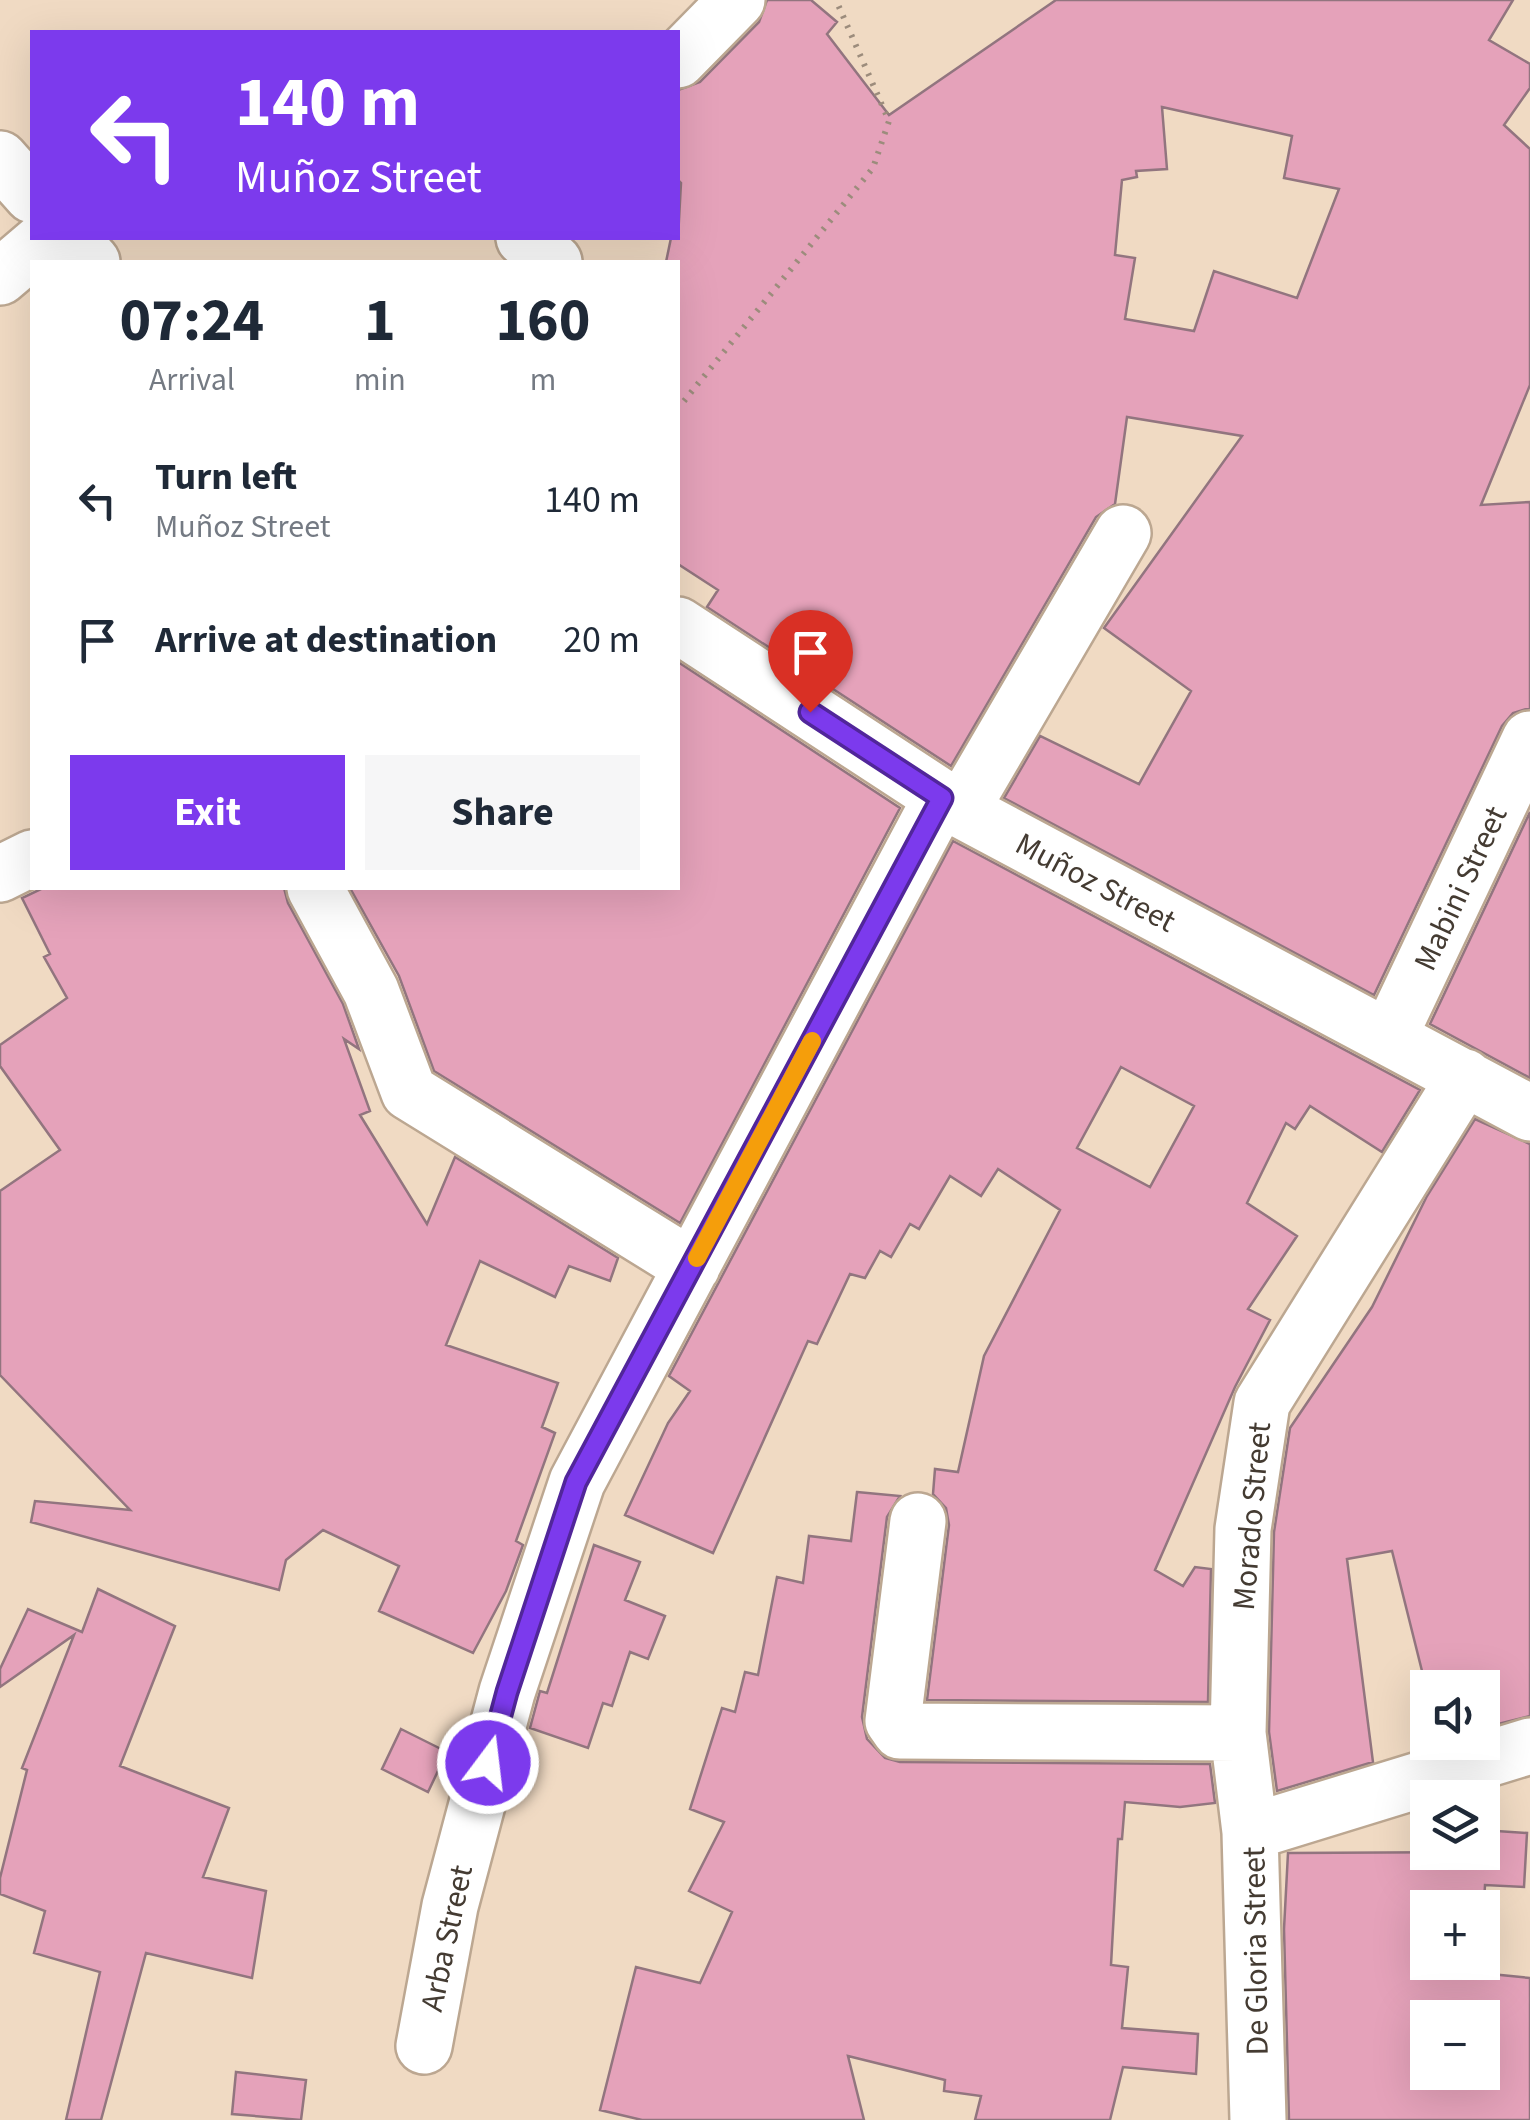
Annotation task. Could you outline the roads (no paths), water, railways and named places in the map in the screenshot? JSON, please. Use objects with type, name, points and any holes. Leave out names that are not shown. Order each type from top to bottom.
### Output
[{"type":"street","points":[[680,58],[738,0]]},
{"type":"street","points":[[0,159],[30,193]]},
{"type":"street","points":[[0,277],[44,240]]},
{"type":"street","points":[[72,240],[90,260]]},
{"type":"street","points":[[526,240],[552,260]]},
{"type":"street","name":"Arba Street","points":[[424,2046],[450,1906],[507,1692],[576,1482],[951,804],[1123,533]]},
{"type":"street","name":"Muñoz Street","points":[[680,626],[951,804],[1530,1113]]},
{"type":"street","name":"Mabini Street","points":[[1389,1037],[1530,739]]},
{"type":"street","points":[[0,874],[30,859]]},
{"type":"street","points":[[316,890],[371,991],[410,1092],[692,1267]]},
{"type":"street","name":"Morado Street","points":[[1250,1832],[1238,1732],[1243,1529],[1262,1403],[1465,1078]]},
{"type":"street","points":[[918,1521],[893,1721],[900,1731],[1238,1732]]},
{"type":"street","name":"De Gloria Street","points":[[1258,2120],[1250,1832],[1530,1746]]}]
